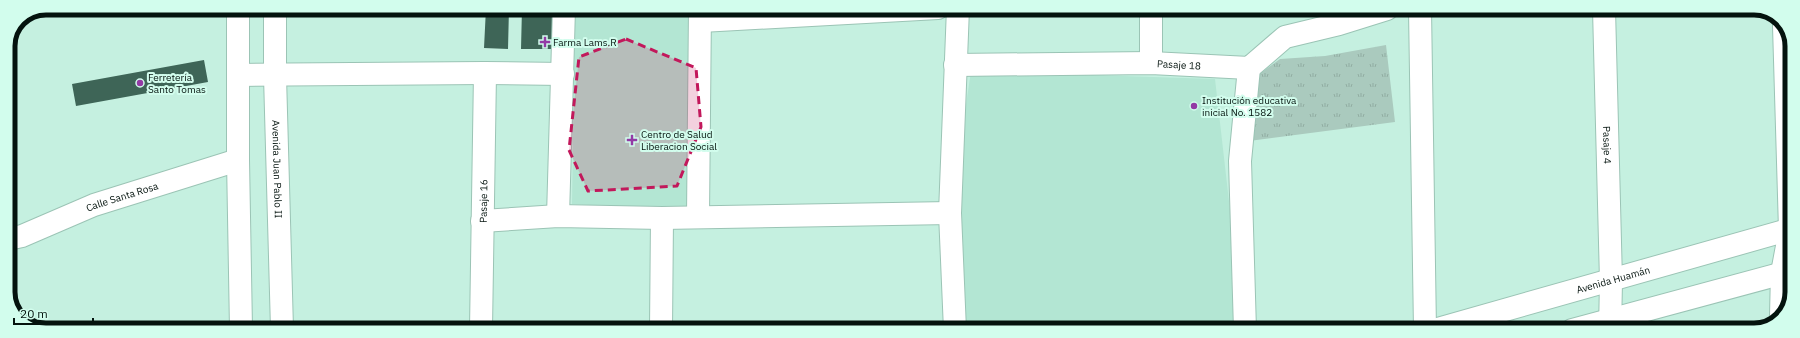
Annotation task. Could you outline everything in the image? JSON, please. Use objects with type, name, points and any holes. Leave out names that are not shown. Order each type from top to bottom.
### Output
[{"type":"street","points":[[238,15],[238,160],[241,323]]},
{"type":"street","name":"Avenida Juan Pablo II","points":[[275,15],[275,76],[282,323]]},
{"type":"street","points":[[558,216],[564,15]]},
{"type":"street","points":[[698,216],[700,15]]},
{"type":"street","points":[[955,323],[950,213],[958,15]]},
{"type":"street","points":[[1151,15],[1151,64]]},
{"type":"street","points":[[1420,15],[1425,323]]},
{"type":"street","name":"Pasaje 4","points":[[1604,15],[1611,281],[1610,323]]},
{"type":"street","points":[[1245,323],[1240,161],[1248,68],[1285,37],[1339,16]]},
{"type":"street","points":[[1784,41],[1785,60]]},
{"type":"street","name":"Pasaje 18","points":[[955,65],[1151,64],[1248,68]]},
{"type":"street","points":[[238,75],[275,76],[485,73],[563,74]]},
{"type":"street","name":"Pasaje 16","points":[[481,323],[485,73]]},
{"type":"street","name":"Calle Santa Rosa","points":[[15,238],[22,236],[94,205],[238,160]]},
{"type":"street","points":[[482,221],[558,216],[662,218],[698,216],[950,213]]},
{"type":"street","points":[[661,323],[662,218]]},
{"type":"street","name":"Avenida Huamán","points":[[1459,323],[1785,231]]},
{"type":"street","points":[[1617,323],[1785,273]]},
{"type":"highlighted area","points":[[626,39],[696,68],[701,127],[677,186],[588,191],[569,150],[579,57]]},
{"type":"shaded area","name":"Centro de Salud Liberacion Social","points":[[575,15],[692,15],[690,211],[572,204]]},
{"type":"shaded area","points":[[971,71],[1215,79],[1234,245],[1234,323],[959,323],[950,213]]},
{"type":"green space","points":[[1386,45],[1395,122],[1249,141],[1258,75],[1280,59],[1325,56]]},
{"type":"building","points":[[486,15],[509,15],[508,49],[484,48]]},
{"type":"building","points":[[522,15],[554,15],[553,49],[521,49]]},
{"type":"building","name":"Ferretería Santo Tomas","points":[[204,60],[208,82],[76,106],[72,84]]},
{"type":"place","name":"Farma Lams.R","points":[[545,42]]},
{"type":"place","name":"Ferretería Santo Tomas","points":[[140,83]]},
{"type":"place","name":"Institución educativa inicial No. 1582","points":[[1194,106]]},
{"type":"place","name":"Centro de Salud Liberacion Social","points":[[632,140]]}]
